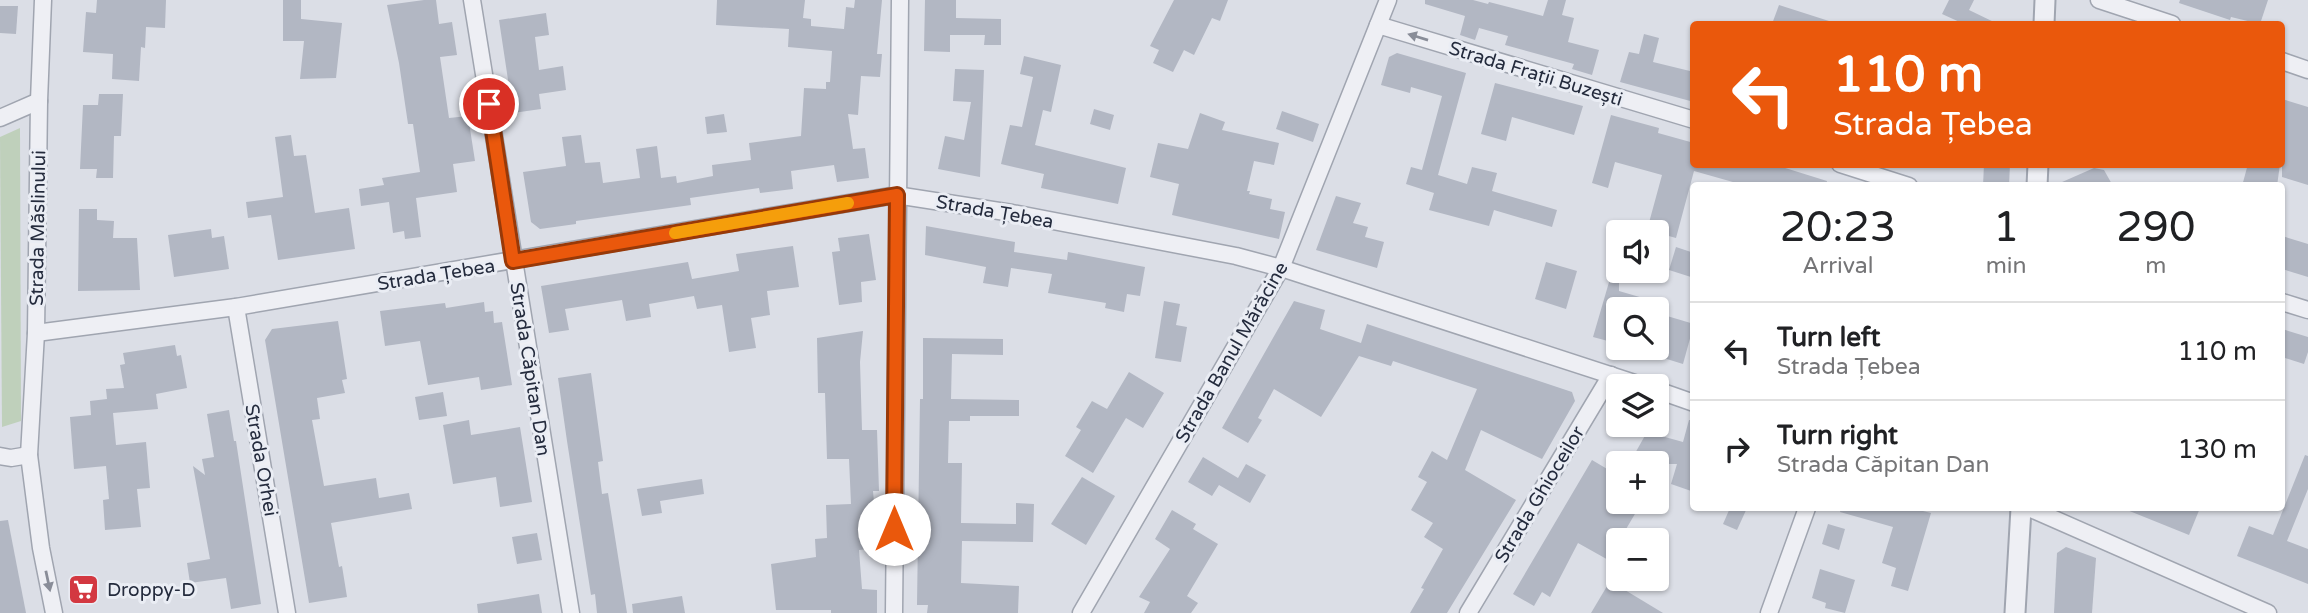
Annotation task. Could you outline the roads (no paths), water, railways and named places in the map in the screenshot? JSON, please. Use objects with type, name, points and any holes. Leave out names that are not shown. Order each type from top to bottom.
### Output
[{"type":"street","name":"Strada Măslinului","points":[[43,0],[36,333],[29,456],[41,548],[54,613]]},
{"type":"street","name":"Strada Căpitan Dan","points":[[472,0],[571,613]]},
{"type":"street","points":[[894,613],[900,0]]},
{"type":"street","name":"Strada Banul Mărăcine","points":[[1081,613],[1282,268],[1388,0]]},
{"type":"street","points":[[2044,21],[2045,0]]},
{"type":"street","points":[[2099,0],[2163,21]]},
{"type":"street","name":"Strada Frații Buzești","points":[[1378,25],[1690,120]]},
{"type":"street","points":[[2285,62],[2308,70]]},
{"type":"street","points":[[0,118],[39,101]]},
{"type":"street","points":[[1853,168],[1896,182]]},
{"type":"street","name":"Strada Țebea","points":[[36,333],[236,307],[897,195],[1012,213],[1236,256],[1282,268],[1608,374]]},
{"type":"street","points":[[2285,303],[2308,310]]},
{"type":"street","name":"Strada Orhei","points":[[236,307],[288,613]]},
{"type":"street","name":"Strada Ghioceilor","points":[[1468,613],[1606,383]]},
{"type":"street","points":[[1669,394],[1690,402]]},
{"type":"street","points":[[0,456],[29,456]]},
{"type":"street","points":[[1769,613],[1806,511]]},
{"type":"street","points":[[2015,613],[2021,511]]},
{"type":"street","points":[[2036,511],[2268,613]]},
{"type":"place","name":"Droppy-D","points":[[84,589]]}]
